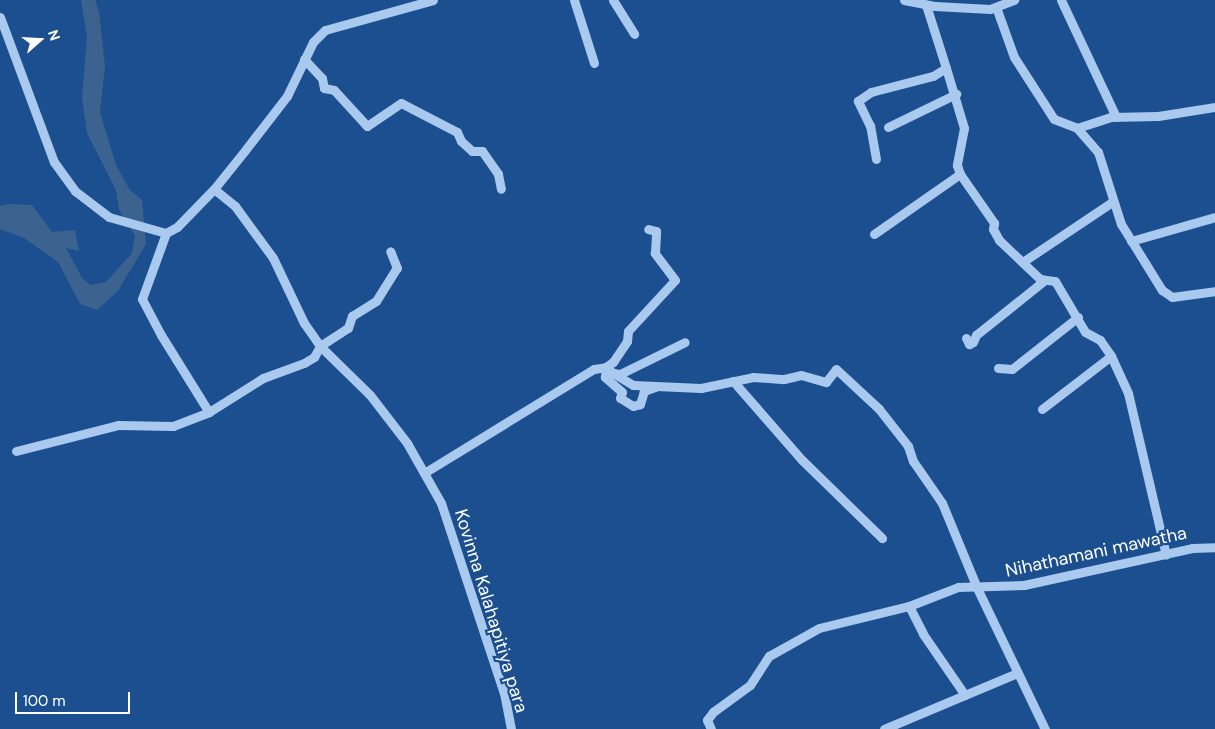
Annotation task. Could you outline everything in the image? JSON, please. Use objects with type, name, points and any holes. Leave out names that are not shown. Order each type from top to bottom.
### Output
[{"type":"street","points":[[209,412],[161,335],[142,299],[166,233],[177,227],[214,189],[287,96],[304,59],[319,36],[336,24],[433,0]]},
{"type":"street","points":[[574,0],[594,63]]},
{"type":"street","points":[[613,0],[634,34]]},
{"type":"street","points":[[904,0],[926,5],[990,9],[1011,1]]},
{"type":"street","points":[[1061,0],[1116,116]]},
{"type":"street","points":[[926,5],[956,94],[964,128],[957,165],[960,174],[994,223],[993,229],[999,240],[1044,280],[1055,281],[1078,317],[1085,332],[1100,340],[1111,356],[1128,393],[1166,555]]},
{"type":"street","points":[[996,6],[1014,57],[1054,119],[1077,128],[1098,152],[1112,202],[1131,241],[1162,290],[1172,297],[1215,292]]},
{"type":"street","points":[[0,17],[54,162],[76,191],[109,217],[166,233]]},
{"type":"street","points":[[304,59],[322,78],[324,88],[334,90],[367,126],[401,103],[457,132],[461,140],[472,151],[482,151],[498,174],[502,189]]},
{"type":"street","points":[[876,160],[870,126],[858,101],[871,92],[933,76],[946,68]]},
{"type":"street","points":[[888,127],[956,94]]},
{"type":"street","points":[[1077,128],[1116,116],[1158,116],[1215,107]]},
{"type":"street","points":[[874,234],[960,174]]},
{"type":"street","name":"Kovinna Kalahapitiya para","points":[[214,189],[234,206],[273,258],[304,323],[320,346],[370,395],[407,443],[440,503],[504,693],[511,729]]},
{"type":"street","points":[[1024,261],[1112,202]]},
{"type":"street","points":[[1131,241],[1215,217]]},
{"type":"street","points":[[648,229],[656,231],[655,253],[675,280],[628,331],[627,342],[606,377],[622,392],[620,398],[633,406],[640,404],[648,389],[666,385]]},
{"type":"street","points":[[16,451],[118,425],[173,426],[209,412],[263,378],[304,363],[314,357],[320,346],[348,328],[352,316],[376,301],[397,268],[390,251]]},
{"type":"street","points":[[966,338],[969,344],[972,342],[976,335],[1044,280]]},
{"type":"street","points":[[998,368],[1012,368],[1078,317]]},
{"type":"street","points":[[424,474],[594,369],[633,369],[685,342]]},
{"type":"street","points":[[1042,409],[1111,356]]},
{"type":"street","points":[[610,370],[633,385],[700,388],[733,381],[802,375],[826,382],[836,369],[851,382],[908,446],[913,461],[942,503],[977,588],[1045,729]]},
{"type":"street","points":[[733,381],[802,460],[882,538]]},
{"type":"street","name":"Nihathamani mawatha","points":[[711,729],[707,720],[713,712],[750,685],[768,656],[819,628],[909,606],[958,588],[1024,585],[1192,548],[1215,547]]},
{"type":"street","points":[[909,606],[923,634],[965,694]]},
{"type":"street","points":[[884,729],[1017,673]]},
{"type":"water","points":[[81,0],[95,0],[99,12],[105,66],[100,112],[116,165],[130,190],[142,200],[146,244],[118,291],[97,310],[80,304],[58,262],[24,238],[0,229],[0,206],[9,204],[32,205],[52,232],[75,230],[79,251],[66,248],[82,278],[91,285],[106,282],[132,253],[135,236],[119,210],[116,190],[87,133],[82,98],[87,37]]}]
